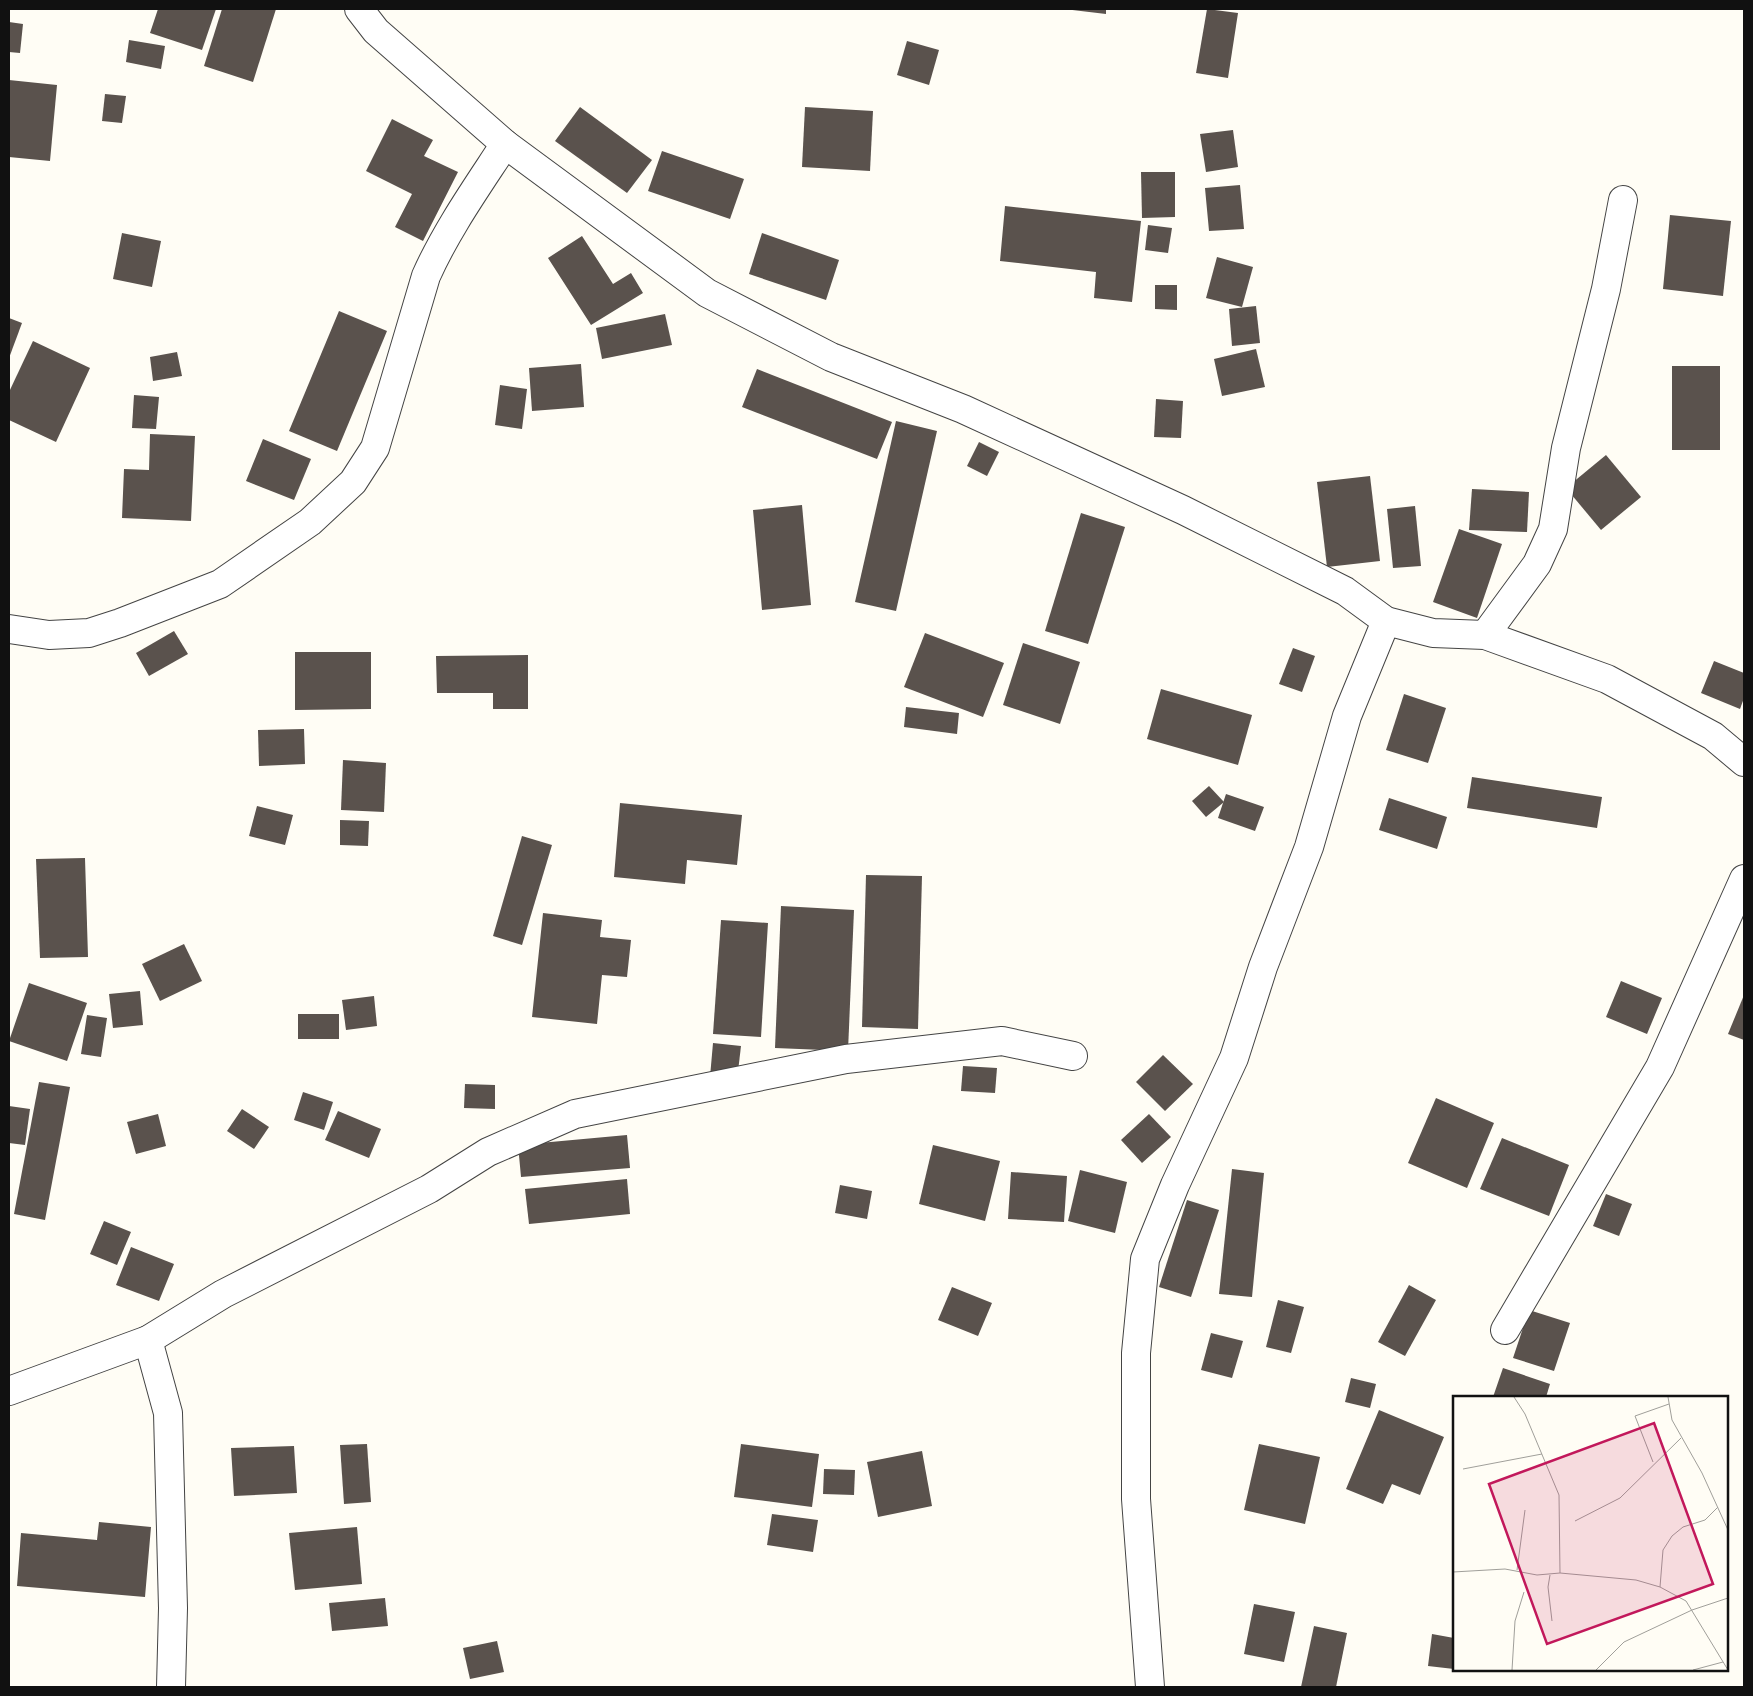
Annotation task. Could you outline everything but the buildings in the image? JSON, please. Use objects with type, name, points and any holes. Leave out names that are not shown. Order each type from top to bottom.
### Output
[{"type":"street","points":[[359,9],[376,31],[506,144],[707,293],[831,358],[963,409],[1183,510],[1345,591],[1386,621],[1433,633],[1485,635],[1606,679],[1713,736],[1744,762]]},
{"type":"street","points":[[9,629],[49,635],[89,633],[220,584],[310,522],[353,482],[375,448],[426,276],[435,256],[448,231],[506,144]]},
{"type":"street","points":[[1485,635],[1537,564],[1553,528],[1566,448],[1606,289],[1623,200]]},
{"type":"street","points":[[1150,1687],[1136,1500],[1136,1353],[1145,1259],[1175,1185],[1234,1058],[1263,967],[1309,846],[1347,716],[1386,621]]},
{"type":"street","points":[[1505,1330],[1660,1067],[1744,879]]},
{"type":"street","points":[[9,1392],[148,1340],[224,1294],[429,1189],[488,1152],[576,1114],[846,1059],[1002,1041],[1073,1056]]},
{"type":"street","points":[[148,1340],[168,1413],[173,1608],[171,1687]]}]
